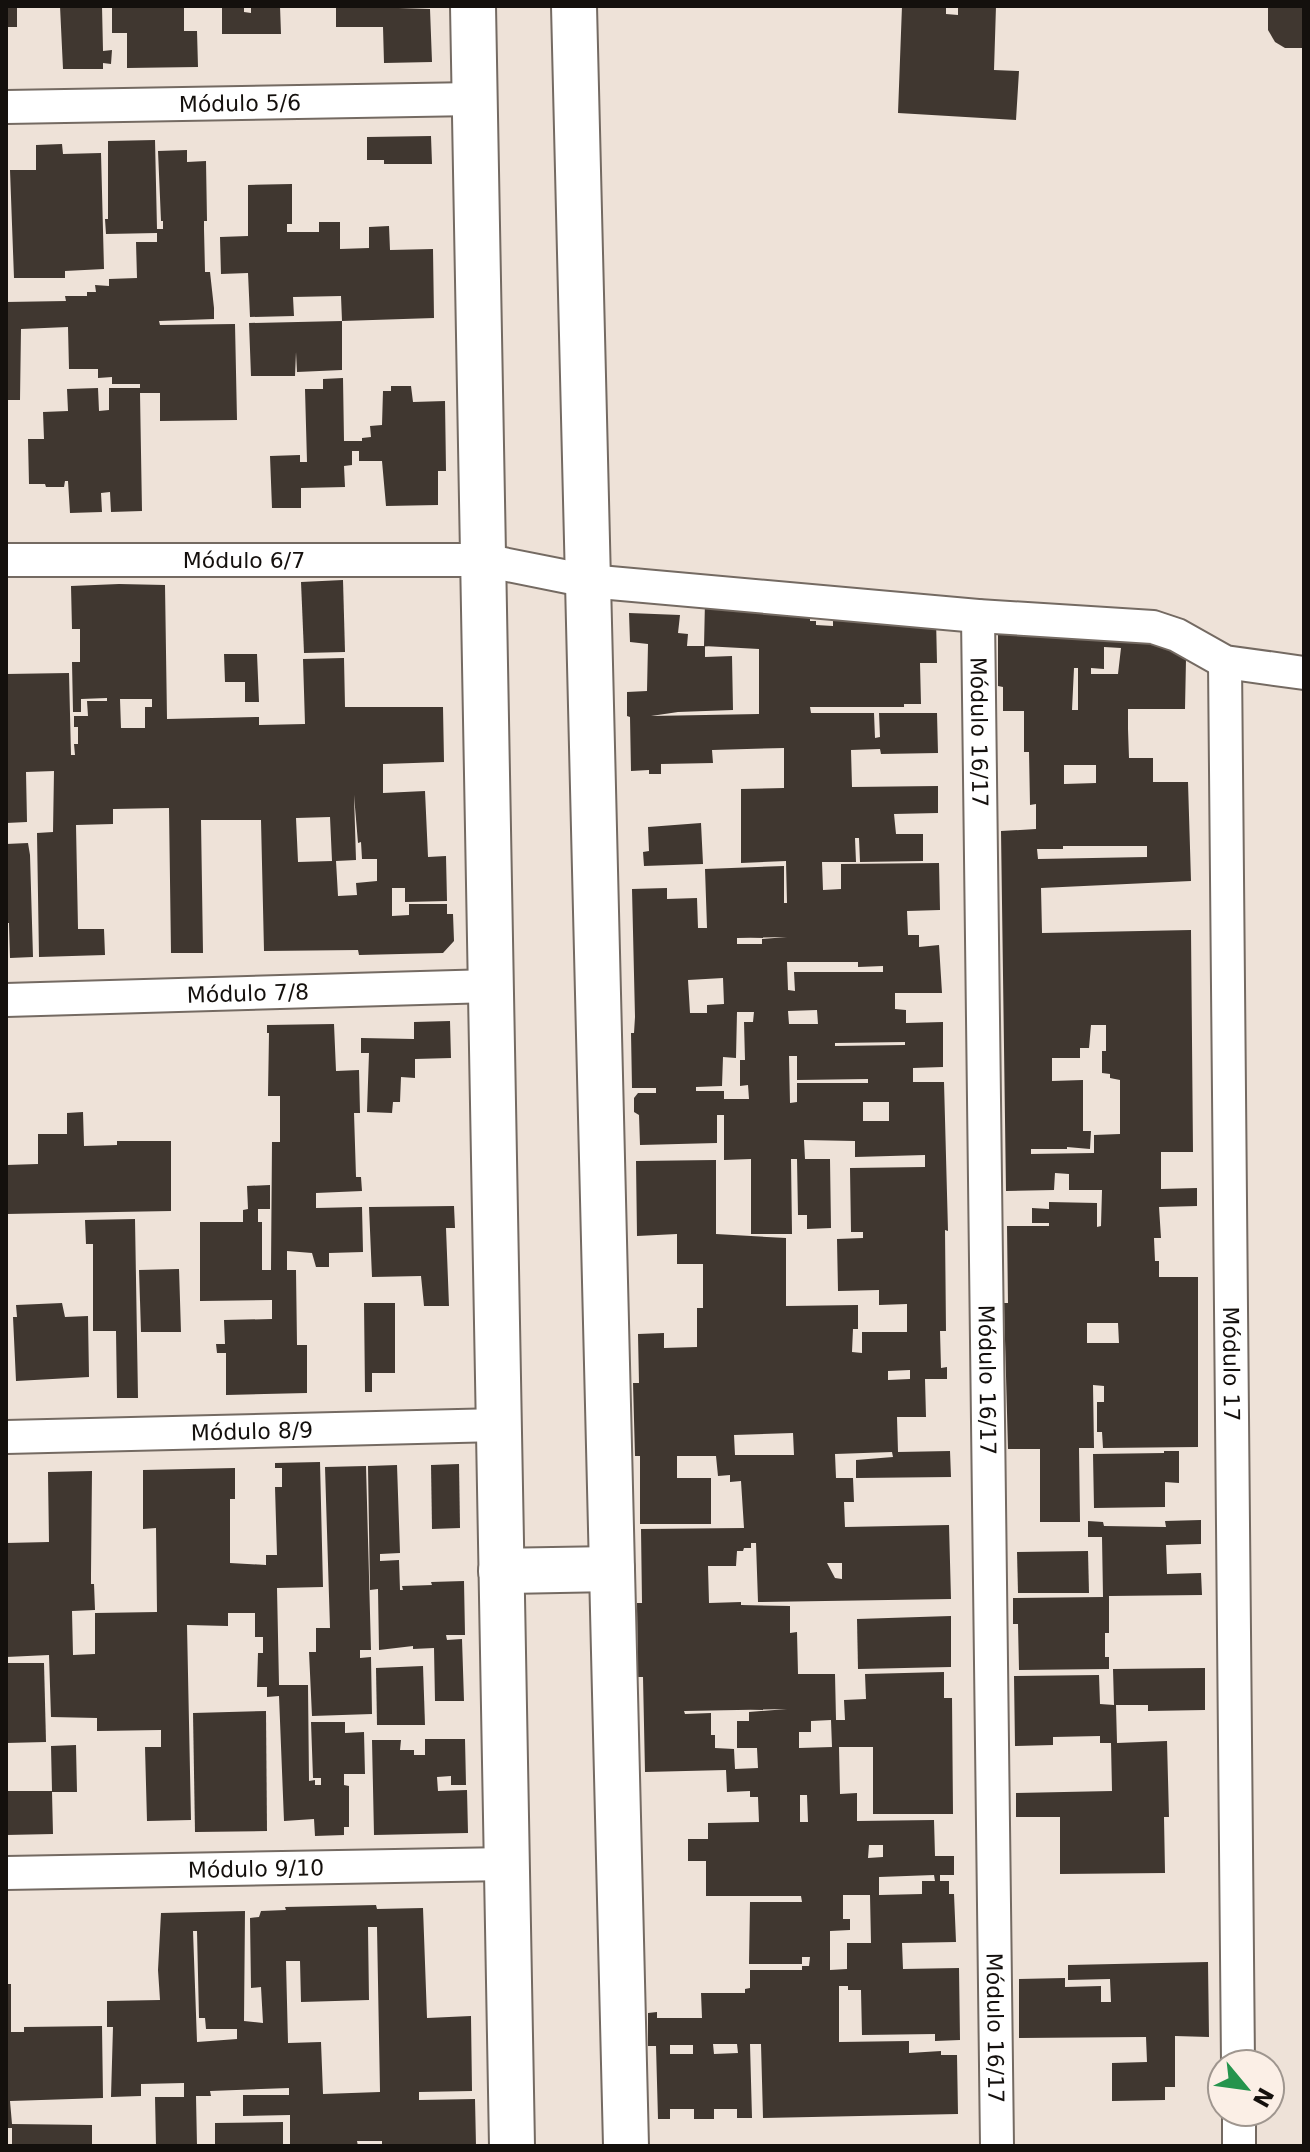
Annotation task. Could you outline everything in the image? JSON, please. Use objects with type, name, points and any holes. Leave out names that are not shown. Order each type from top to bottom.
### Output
[{"type":"street","points":[[473,6],[512,2146]]},
{"type":"street","points":[[574,6],[626,2146]]},
{"type":"street","name":"Módulo 5/6","points":[[6,107],[474,99]]},
{"type":"street","name":"Módulo 6/7","points":[[6,560],[483,560],[588,581],[978,616],[1153,627],[1177,635],[1225,662]]},
{"type":"street","name":"Módulo 16/17","points":[[978,616],[997,2146]]},
{"type":"street","points":[[1225,662],[1304,673]]},
{"type":"street","name":"Módulo 17","points":[[1225,662],[1238,2048]]},
{"type":"street","name":"Módulo 7/8","points":[[6,1000],[491,986]]},
{"type":"street","name":"Módulo 8/9","points":[[6,1437],[499,1425]]},
{"type":"street","points":[[501,1571],[612,1569]]},
{"type":"street","name":"Módulo 9/10","points":[[6,1873],[507,1864]]},
{"type":"building","points":[[6,6],[17,6],[17,27],[6,27]]},
{"type":"building","points":[[60,6],[102,6],[103,51],[112,50],[111,64],[103,63],[103,69],[63,69]]},
{"type":"building","points":[[112,6],[184,6],[184,31],[197,31],[198,67],[127,68],[127,33],[112,33]]},
{"type":"building","points":[[222,6],[244,6],[244,12],[251,13],[251,6],[280,6],[281,34],[222,34]]},
{"type":"building","points":[[336,6],[430,9],[432,62],[384,63],[383,27],[336,27]]},
{"type":"building","points":[[902,6],[946,6],[946,14],[958,15],[958,6],[996,6],[994,70],[1019,71],[1016,120],[898,113]]},
{"type":"building","points":[[1268,6],[1304,6],[1304,48],[1285,48],[1275,42],[1268,30]]},
{"type":"building","points":[[431,136],[432,164],[384,164],[384,160],[367,160],[367,137]]},
{"type":"building","points":[[155,140],[157,229],[163,229],[158,151],[187,150],[187,162],[206,161],[205,272],[210,272],[214,308],[214,319],[159,321],[160,325],[235,324],[237,420],[160,421],[160,393],[140,393],[142,511],[111,512],[110,492],[101,493],[102,512],[70,513],[68,481],[65,481],[64,487],[29,484],[28,439],[44,439],[43,412],[68,411],[67,389],[98,388],[99,411],[109,410],[109,388],[140,388],[140,384],[112,384],[112,377],[98,378],[98,369],[69,369],[68,327],[21,329],[20,400],[6,400],[6,302],[66,301],[65,296],[87,296],[87,292],[96,292],[95,285],[109,286],[109,279],[137,278],[136,242],[157,242],[157,233],[106,234],[108,141]]},
{"type":"building","points":[[62,144],[63,154],[101,153],[104,269],[65,271],[65,278],[14,278],[10,170],[36,170],[36,145]]},
{"type":"building","points":[[292,184],[292,224],[287,224],[287,232],[319,232],[319,222],[340,222],[340,249],[369,248],[369,227],[389,226],[390,250],[433,249],[434,318],[342,321],[341,296],[293,297],[294,316],[250,317],[248,273],[221,274],[220,237],[248,236],[248,185]]},
{"type":"building","points":[[342,321],[342,370],[297,372],[296,352],[295,376],[251,376],[249,323]]},
{"type":"building","points":[[343,378],[344,441],[362,441],[362,438],[371,437],[370,426],[382,425],[383,391],[391,391],[391,386],[411,386],[413,402],[445,401],[446,471],[438,471],[438,505],[386,506],[382,461],[359,461],[359,451],[352,451],[352,465],[344,466],[345,487],[301,488],[301,508],[272,508],[270,456],[300,455],[300,462],[307,462],[305,389],[323,389],[323,379]]},
{"type":"building","points":[[343,580],[345,652],[304,653],[301,582]]},
{"type":"building","points":[[165,585],[167,719],[259,717],[259,725],[305,724],[303,659],[344,658],[345,707],[443,707],[444,762],[383,764],[383,793],[425,791],[428,857],[446,856],[447,901],[405,902],[405,888],[392,888],[392,916],[409,915],[409,904],[447,904],[447,914],[453,914],[454,941],[443,953],[359,955],[358,950],[264,951],[261,820],[201,820],[203,953],[171,953],[169,808],[113,809],[113,824],[76,825],[78,929],[104,929],[105,955],[39,957],[37,833],[53,832],[54,771],[26,772],[27,822],[6,823],[6,674],[69,673],[71,755],[75,755],[78,727],[74,727],[74,716],[88,716],[87,701],[107,701],[107,698],[81,699],[81,712],[73,712],[72,662],[80,662],[80,629],[72,629],[71,586]],"holes":[[[120,699],[152,699],[152,707],[145,707],[145,728],[121,728]],[[354,795],[362,859],[377,859],[377,881],[356,883],[357,895],[338,896],[336,861],[356,860]],[[330,817],[332,861],[298,862],[296,818]]]},
{"type":"building","points":[[705,601],[810,608],[810,621],[816,621],[816,625],[833,626],[833,619],[819,619],[819,609],[936,618],[937,663],[920,663],[921,704],[904,704],[904,707],[810,707],[811,713],[874,713],[875,738],[880,737],[879,713],[937,713],[938,753],[881,754],[880,749],[851,750],[852,787],[938,786],[938,813],[894,814],[896,834],[923,834],[923,861],[860,862],[859,838],[855,838],[856,862],[822,862],[823,890],[841,889],[841,864],[939,863],[940,910],[907,911],[908,935],[919,935],[919,947],[939,945],[942,993],[895,993],[895,1009],[906,1010],[906,1023],[943,1022],[943,1067],[913,1068],[913,1082],[944,1082],[948,1231],[945,1230],[946,1331],[940,1331],[941,1368],[947,1367],[947,1379],[925,1379],[926,1417],[897,1417],[898,1452],[950,1451],[951,1477],[856,1478],[856,1460],[893,1457],[892,1452],[835,1454],[836,1478],[853,1478],[854,1502],[844,1502],[845,1527],[949,1525],[951,1599],[758,1602],[756,1543],[751,1543],[751,1548],[737,1551],[736,1566],[708,1566],[709,1603],[790,1606],[790,1633],[797,1632],[798,1674],[835,1674],[836,1720],[845,1720],[844,1700],[866,1699],[865,1674],[944,1672],[944,1698],[952,1698],[953,1814],[873,1814],[873,1747],[839,1747],[840,1794],[857,1793],[857,1821],[934,1820],[935,1856],[954,1856],[954,1875],[940,1875],[940,1881],[949,1881],[949,1894],[954,1894],[956,1942],[902,1943],[903,1969],[959,1968],[960,2040],[935,2041],[935,2034],[862,2035],[861,1990],[839,1986],[839,2042],[909,2041],[909,2053],[941,2051],[941,2055],[957,2055],[958,2114],[763,2118],[761,2044],[750,2044],[752,2118],[737,2118],[737,2109],[714,2109],[714,2119],[694,2119],[694,2109],[670,2109],[670,2119],[658,2119],[656,2046],[648,2046],[648,2013],[657,2012],[657,2018],[702,2018],[701,1993],[745,1993],[745,1989],[750,1988],[750,1970],[802,1970],[802,1966],[809,1966],[810,1957],[802,1957],[802,1964],[749,1964],[750,1902],[802,1902],[801,1896],[706,1896],[706,1861],[688,1861],[688,1839],[708,1839],[708,1823],[759,1822],[758,1797],[750,1797],[750,1791],[727,1792],[726,1770],[645,1772],[643,1677],[638,1677],[637,1603],[642,1603],[641,1529],[744,1528],[741,1481],[730,1482],[730,1475],[718,1476],[716,1456],[677,1456],[677,1478],[711,1478],[711,1524],[640,1524],[640,1456],[635,1456],[633,1383],[639,1383],[638,1334],[664,1333],[664,1348],[697,1347],[697,1308],[703,1308],[703,1264],[677,1264],[677,1234],[637,1236],[636,1161],[716,1160],[716,1234],[786,1238],[786,1306],[858,1305],[858,1329],[853,1329],[852,1352],[862,1353],[862,1332],[907,1332],[907,1304],[879,1305],[879,1290],[838,1291],[837,1239],[863,1238],[863,1232],[851,1232],[850,1168],[925,1167],[925,1155],[855,1157],[855,1141],[804,1140],[805,1159],[830,1159],[831,1228],[807,1229],[807,1215],[798,1215],[797,1159],[791,1159],[792,1234],[751,1234],[751,1159],[724,1160],[724,1115],[717,1115],[717,1143],[640,1145],[639,1115],[634,1112],[634,1098],[638,1093],[656,1093],[656,1088],[632,1088],[631,1033],[634,1033],[635,1017],[632,889],[667,888],[667,899],[697,898],[698,928],[707,928],[705,869],[784,866],[784,903],[787,903],[786,861],[741,863],[741,789],[784,788],[784,748],[712,750],[713,763],[661,764],[661,774],[649,774],[649,770],[631,771],[627,692],[647,691],[648,644],[630,642],[629,613],[680,615],[678,633],[688,634],[687,646],[704,646]],"holes":[[[705,646],[759,649],[759,714],[651,716],[733,710],[732,656],[705,657]],[[787,937],[762,939],[762,944],[737,944],[737,938]],[[787,962],[858,962],[858,967],[883,966],[883,972],[794,972],[795,991],[788,990]],[[723,978],[724,1004],[707,1005],[707,1013],[690,1013],[688,980]],[[817,1010],[818,1024],[789,1024],[788,1011]],[[737,1012],[754,1012],[753,1022],[744,1022],[745,1060],[740,1060],[740,1086],[748,1085],[749,1099],[724,1099],[724,1091],[696,1091],[696,1087],[722,1086],[723,1057],[736,1058]],[[905,1042],[905,1045],[835,1046],[835,1043]],[[789,1056],[797,1056],[797,1080],[868,1079],[868,1083],[797,1083],[797,1102],[790,1103]],[[863,1102],[889,1102],[889,1121],[863,1121]],[[910,1370],[910,1379],[888,1380],[888,1371]],[[793,1433],[794,1455],[735,1455],[734,1435]],[[827,1563],[842,1563],[842,1579],[835,1578]],[[787,1709],[749,1712],[749,1721],[737,1721],[737,1748],[757,1748],[758,1768],[735,1769],[734,1749],[715,1748],[715,1735],[711,1735],[711,1713],[685,1714],[684,1711]],[[831,1720],[832,1747],[799,1748],[799,1732],[811,1732],[811,1721]],[[800,1795],[807,1795],[808,1822],[800,1822]],[[869,1845],[883,1845],[883,1857],[868,1858]],[[934,1875],[935,1881],[922,1881],[922,1894],[879,1895],[879,1877]],[[843,1895],[870,1895],[871,1943],[847,1943],[847,1969],[830,1970],[830,1931],[850,1930],[850,1919],[843,1919]],[[713,2044],[737,2044],[738,2053],[714,2054]],[[670,2045],[693,2045],[693,2054],[670,2054]]]},
{"type":"building","points":[[998,624],[1159,637],[1186,659],[1185,709],[1128,709],[1128,729],[1129,758],[1153,758],[1153,782],[1188,782],[1191,881],[1041,888],[1042,933],[1191,930],[1193,1152],[1161,1152],[1161,1189],[1197,1188],[1197,1206],[1159,1207],[1161,1238],[1154,1238],[1159,1277],[1198,1277],[1198,1447],[1103,1448],[1102,1432],[1097,1432],[1097,1402],[1104,1402],[1104,1386],[1093,1385],[1094,1448],[1079,1448],[1080,1522],[1040,1522],[1040,1449],[1008,1449],[1004,1303],[1008,1303],[1007,1226],[1049,1226],[1049,1223],[1032,1223],[1032,1208],[1049,1209],[1049,1202],[1097,1203],[1097,1227],[1101,1226],[1102,1190],[1069,1190],[1069,1174],[1055,1173],[1054,1190],[1006,1191],[1001,831],[1036,829],[1036,804],[1030,805],[1029,752],[1024,752],[1024,711],[1003,711],[1003,687],[998,686]],"holes":[[[1104,647],[1121,648],[1118,674],[1091,674],[1091,668],[1104,669]],[[1074,668],[1078,668],[1078,710],[1072,710]],[[1064,765],[1096,765],[1096,783],[1064,784]],[[1063,846],[1147,846],[1147,857],[1038,859],[1037,849],[1063,849]],[[1091,1025],[1106,1025],[1102,1073],[1120,1080],[1120,1134],[1094,1135],[1094,1153],[1031,1154],[1031,1149],[1090,1149],[1091,1131],[1083,1131],[1083,1080],[1052,1081],[1052,1058],[1080,1058],[1080,1048],[1089,1048]],[[1087,1323],[1118,1323],[1119,1343],[1087,1343]]]},
{"type":"building","points":[[224,654],[257,654],[259,702],[245,702],[245,682],[225,682]]},
{"type":"building","points":[[701,823],[703,864],[644,866],[643,852],[649,851],[648,827]]},
{"type":"building","points":[[28,843],[33,957],[10,958],[9,923],[6,923],[6,844]]},
{"type":"building","points":[[450,1021],[451,1058],[415,1059],[415,1078],[401,1077],[400,1102],[393,1102],[392,1113],[367,1112],[369,1053],[361,1053],[361,1038],[414,1039],[414,1022]]},
{"type":"building","points":[[334,1024],[336,1071],[359,1070],[360,1113],[354,1113],[356,1177],[361,1177],[362,1191],[316,1193],[316,1208],[362,1207],[363,1252],[329,1253],[329,1267],[316,1267],[312,1253],[287,1251],[287,1270],[296,1270],[297,1345],[307,1345],[307,1393],[226,1395],[226,1353],[217,1353],[216,1344],[225,1344],[224,1320],[272,1319],[272,1300],[200,1301],[200,1222],[243,1222],[243,1210],[248,1209],[247,1186],[270,1185],[270,1209],[258,1209],[258,1222],[262,1222],[262,1270],[271,1270],[272,1142],[280,1142],[280,1096],[268,1096],[267,1025]]},
{"type":"building","points":[[83,1112],[84,1146],[117,1145],[117,1141],[171,1141],[171,1211],[6,1214],[6,1165],[38,1164],[38,1134],[67,1134],[67,1113]]},
{"type":"building","points":[[454,1206],[455,1228],[446,1228],[449,1306],[424,1306],[421,1276],[372,1277],[369,1207]]},
{"type":"building","points":[[135,1219],[138,1398],[117,1398],[116,1331],[93,1331],[93,1244],[86,1244],[85,1220]]},
{"type":"building","points":[[179,1269],[181,1332],[141,1332],[139,1270]]},
{"type":"building","points":[[62,1303],[65,1317],[88,1316],[89,1377],[16,1381],[13,1317],[17,1317],[16,1305]]},
{"type":"building","points":[[364,1303],[395,1303],[395,1373],[372,1373],[372,1392],[365,1392]]},
{"type":"building","points":[[1179,1451],[1179,1483],[1165,1482],[1165,1507],[1094,1508],[1093,1454]]},
{"type":"building","points":[[320,1462],[323,1587],[277,1588],[279,1685],[308,1685],[309,1781],[315,1780],[315,1785],[321,1785],[321,1778],[313,1778],[311,1722],[345,1722],[345,1733],[364,1732],[365,1774],[344,1774],[344,1785],[349,1786],[349,1827],[344,1827],[344,1835],[315,1836],[314,1819],[284,1821],[279,1696],[267,1697],[267,1687],[257,1687],[258,1653],[263,1653],[263,1637],[255,1637],[255,1613],[228,1613],[228,1626],[187,1625],[191,1820],[147,1821],[145,1747],[161,1747],[161,1730],[97,1731],[97,1718],[51,1717],[49,1655],[6,1657],[6,1543],[49,1542],[48,1472],[92,1471],[91,1584],[94,1584],[95,1610],[72,1611],[73,1655],[95,1654],[95,1613],[157,1612],[156,1528],[143,1529],[143,1470],[235,1468],[235,1499],[230,1499],[230,1563],[266,1565],[266,1555],[277,1555],[275,1487],[282,1487],[282,1468],[275,1468],[275,1463]]},
{"type":"building","points":[[459,1464],[460,1528],[432,1529],[431,1465]]},
{"type":"building","points":[[397,1465],[400,1553],[380,1554],[380,1561],[399,1560],[400,1590],[403,1590],[402,1586],[464,1581],[465,1635],[446,1635],[447,1640],[462,1639],[464,1701],[435,1701],[434,1648],[413,1649],[413,1646],[379,1650],[378,1589],[370,1590],[368,1466]]},
{"type":"building","points":[[366,1466],[371,1650],[360,1650],[360,1658],[371,1657],[372,1714],[312,1716],[309,1652],[316,1652],[316,1628],[330,1628],[325,1467]]},
{"type":"building","points":[[1201,1520],[1201,1544],[1166,1545],[1167,1574],[1201,1573],[1202,1595],[1109,1596],[1109,1633],[1105,1633],[1105,1657],[1109,1657],[1109,1669],[1019,1670],[1018,1624],[1013,1624],[1013,1598],[1103,1597],[1102,1537],[1088,1537],[1088,1521],[1103,1522],[1104,1526],[1166,1527],[1165,1521]]},
{"type":"building","points":[[1088,1551],[1089,1593],[1018,1593],[1017,1552]]},
{"type":"building","points":[[951,1616],[951,1667],[858,1669],[857,1619]]},
{"type":"building","points":[[6,1663],[44,1663],[46,1742],[6,1743]]},
{"type":"building","points":[[423,1666],[425,1725],[377,1725],[376,1668]]},
{"type":"building","points":[[1205,1668],[1205,1710],[1148,1711],[1148,1705],[1116,1705],[1117,1743],[1167,1741],[1169,1817],[1164,1817],[1165,1873],[1060,1874],[1060,1817],[1016,1817],[1016,1793],[1112,1791],[1111,1743],[1100,1743],[1100,1736],[1053,1737],[1053,1745],[1015,1746],[1014,1676],[1099,1675],[1100,1704],[1114,1705],[1113,1669]]},
{"type":"building","points":[[266,1711],[267,1831],[195,1832],[193,1713]]},
{"type":"building","points":[[425,1739],[465,1739],[466,1785],[451,1785],[451,1776],[437,1777],[438,1791],[467,1790],[468,1833],[374,1835],[372,1740],[401,1740],[400,1750],[414,1750],[414,1755],[425,1755]]},
{"type":"building","points":[[76,1745],[77,1792],[52,1792],[53,1834],[6,1835],[6,1791],[52,1791],[51,1746]]},
{"type":"building","points":[[376,1905],[377,1909],[423,1908],[427,2018],[471,2016],[472,2091],[419,2092],[419,2100],[475,2099],[476,2146],[382,2146],[382,2141],[357,2141],[358,2146],[290,2146],[290,2115],[243,2116],[243,2095],[289,2095],[289,2088],[210,2091],[211,2096],[196,2096],[197,2146],[156,2146],[155,2097],[184,2097],[184,2083],[141,2084],[141,2096],[111,2097],[113,2027],[107,2027],[107,2001],[160,2000],[161,1913],[245,1911],[244,2021],[263,2023],[261,1987],[251,1988],[250,1918],[259,1917],[261,1911],[286,1910],[285,1907]],"holes":[[[368,1927],[377,1927],[380,2092],[323,2094],[321,2042],[288,2043],[286,1961],[300,1961],[301,2002],[369,2000]],[[193,1931],[197,1931],[199,2018],[205,2018],[206,2029],[237,2029],[237,2039],[197,2042]]]},
{"type":"building","points":[[1208,1962],[1209,2037],[1175,2036],[1175,2087],[1165,2087],[1165,2100],[1112,2101],[1112,2063],[1147,2062],[1146,2037],[1019,2038],[1019,1979],[1065,1978],[1065,1987],[1101,1986],[1101,2002],[1111,2002],[1110,1979],[1068,1980],[1068,1965]]},
{"type":"building","points":[[6,1984],[11,1984],[11,2032],[24,2032],[24,2027],[102,2026],[103,2098],[10,2101],[12,2124],[92,2125],[92,2146],[12,2146],[12,2128],[6,2128]]},
{"type":"building","points":[[283,2122],[283,2146],[215,2146],[215,2123]]}]
